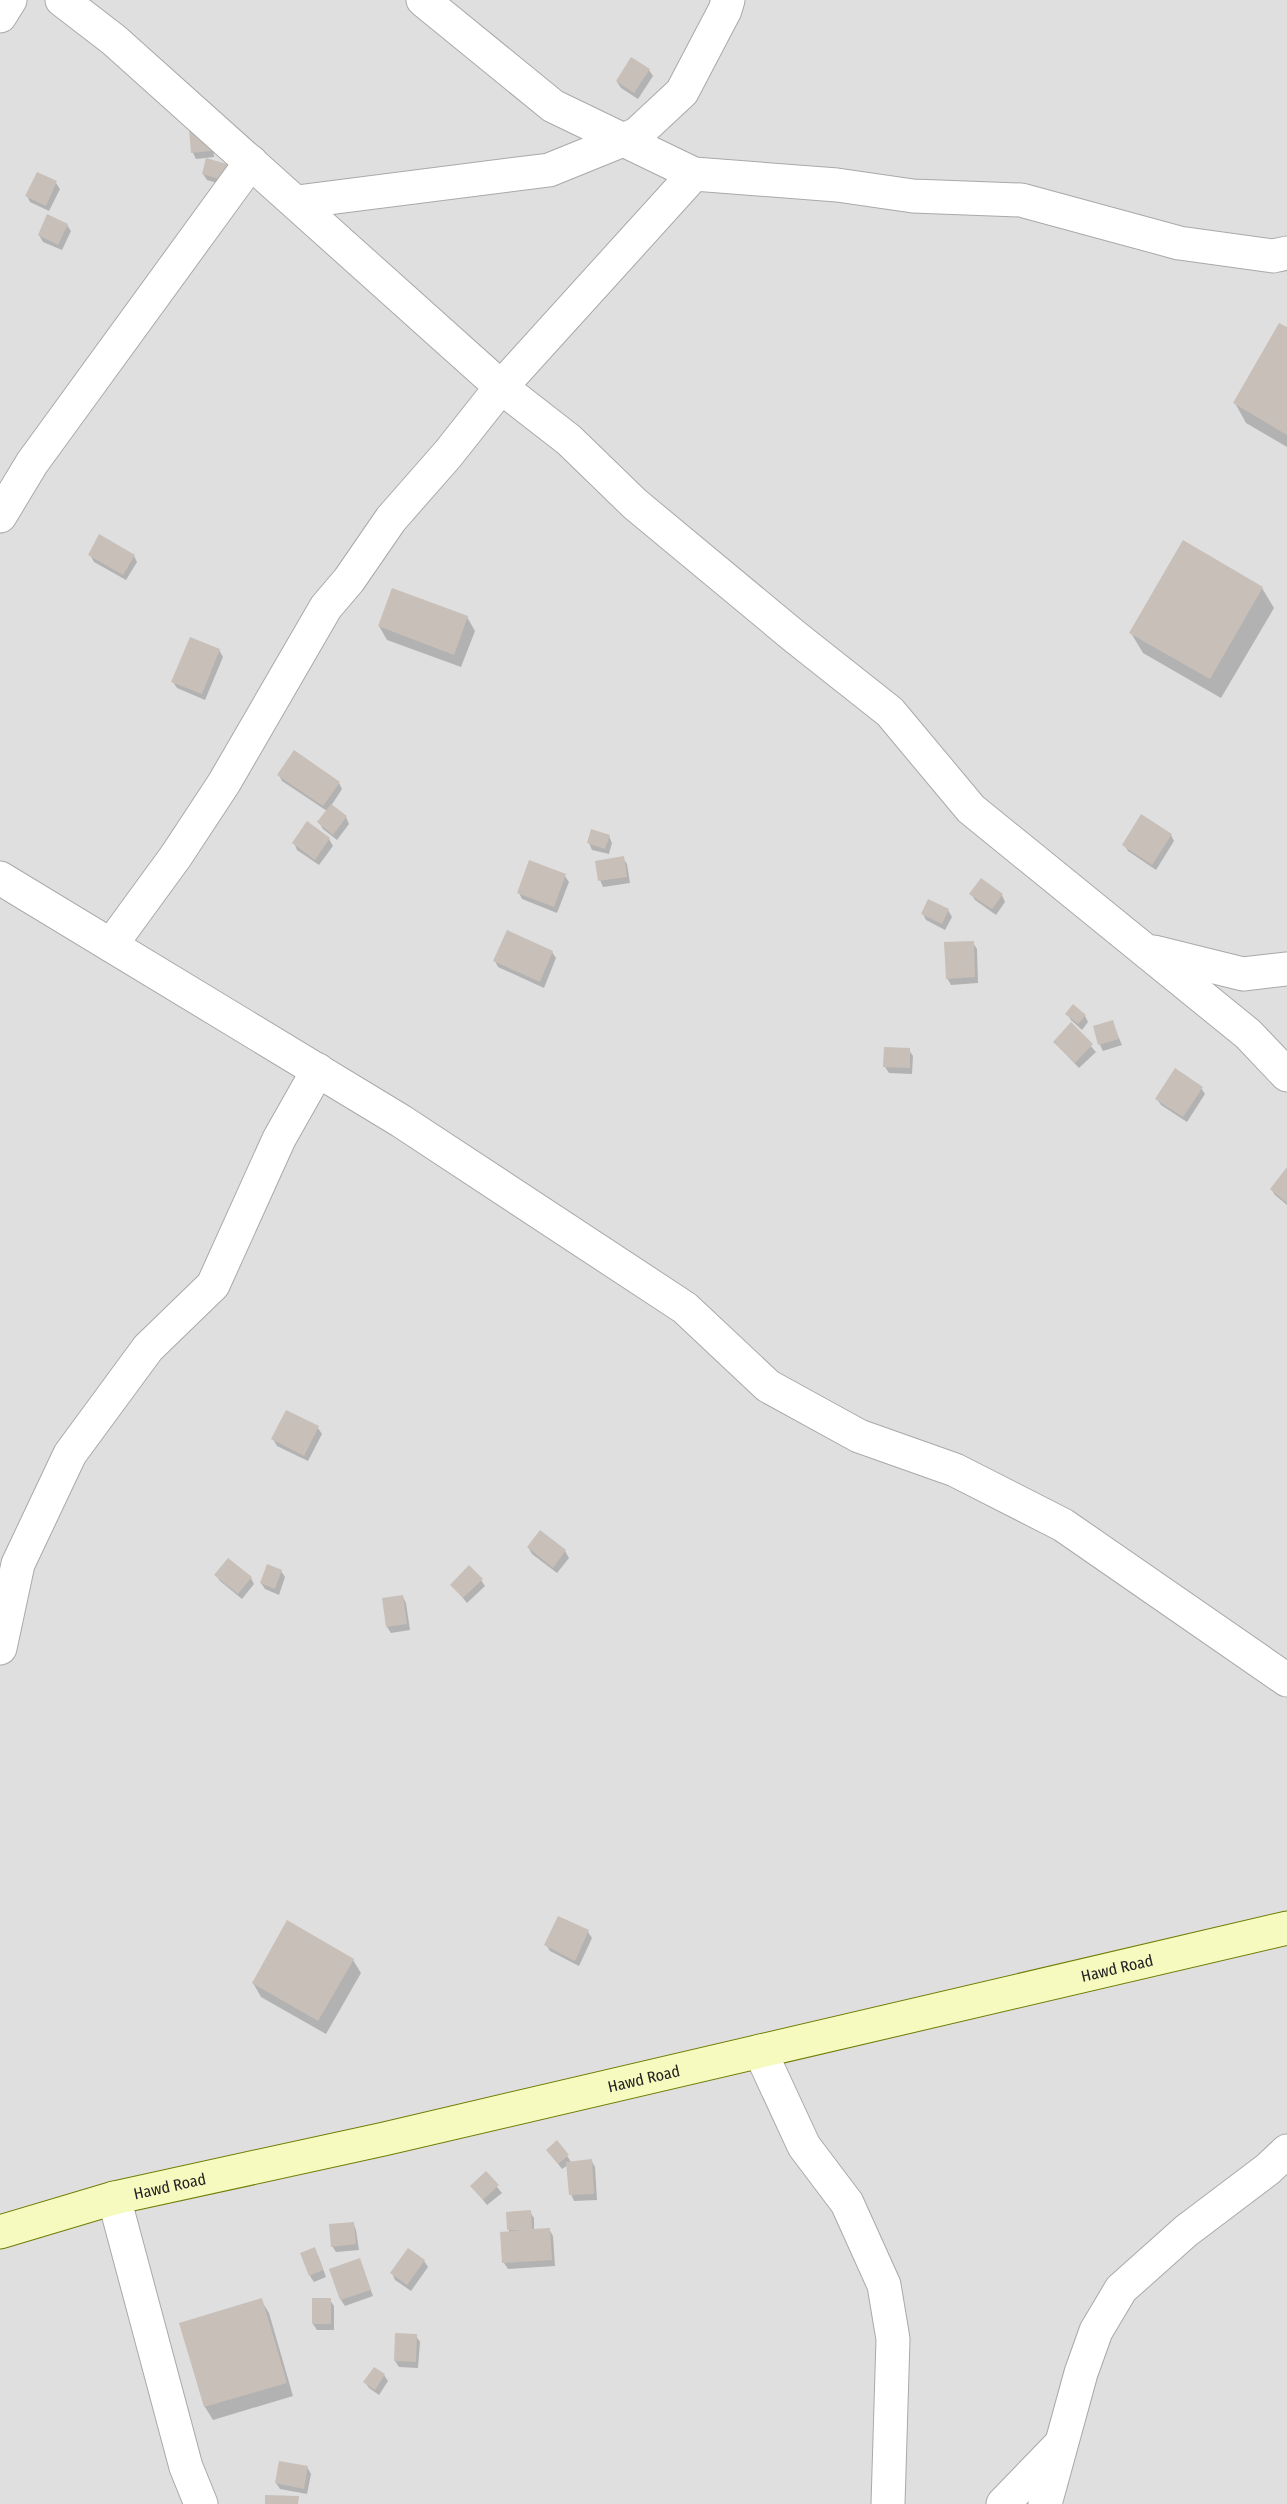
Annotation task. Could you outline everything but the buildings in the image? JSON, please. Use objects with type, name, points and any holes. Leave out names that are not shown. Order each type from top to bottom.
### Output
[{"type":"main road","name":"Hawd Road","points":[[0,2232],[114,2198],[384,2139],[1287,1928]]},
{"type":"street","points":[[0,16],[10,0]]},
{"type":"street","points":[[62,0],[114,40],[501,387],[569,440],[653,519],[890,712],[971,809],[1248,1034],[1287,1075]]},
{"type":"street","points":[[297,202],[549,170],[637,134],[682,92],[728,0]]},
{"type":"street","points":[[437,4],[553,106],[694,174],[837,186],[913,196],[1021,200],[1179,243],[1273,256],[1287,253]]},
{"type":"street","points":[[0,516],[32,462],[251,162]]},
{"type":"street","points":[[111,945],[176,856],[224,783],[326,607],[349,580],[391,519],[448,454],[501,387],[694,174]]},
{"type":"street","points":[[0,878],[401,1120],[685,1308],[768,1386],[860,1436],[955,1470],[1063,1525],[1287,1680]]},
{"type":"street","points":[[1147,951],[1243,974],[1287,969]]},
{"type":"street","points":[[0,1648],[9,1561],[70,1454],[148,1348],[213,1285],[279,1139],[318,1070]]},
{"type":"street","points":[[760,2051],[804,2146],[847,2204],[884,2285],[893,2339],[888,2504]]},
{"type":"street","points":[[1045,2504],[1096,2331],[1121,2289],[1186,2231],[1268,2169],[1287,2151]]},
{"type":"street","points":[[114,2198],[186,2467],[201,2504]]},
{"type":"street","points":[[1003,2504],[1062,2442]]},
{"type":"shaded area","points":[[0,0],[1287,0],[1287,2504],[0,2504]]}]
